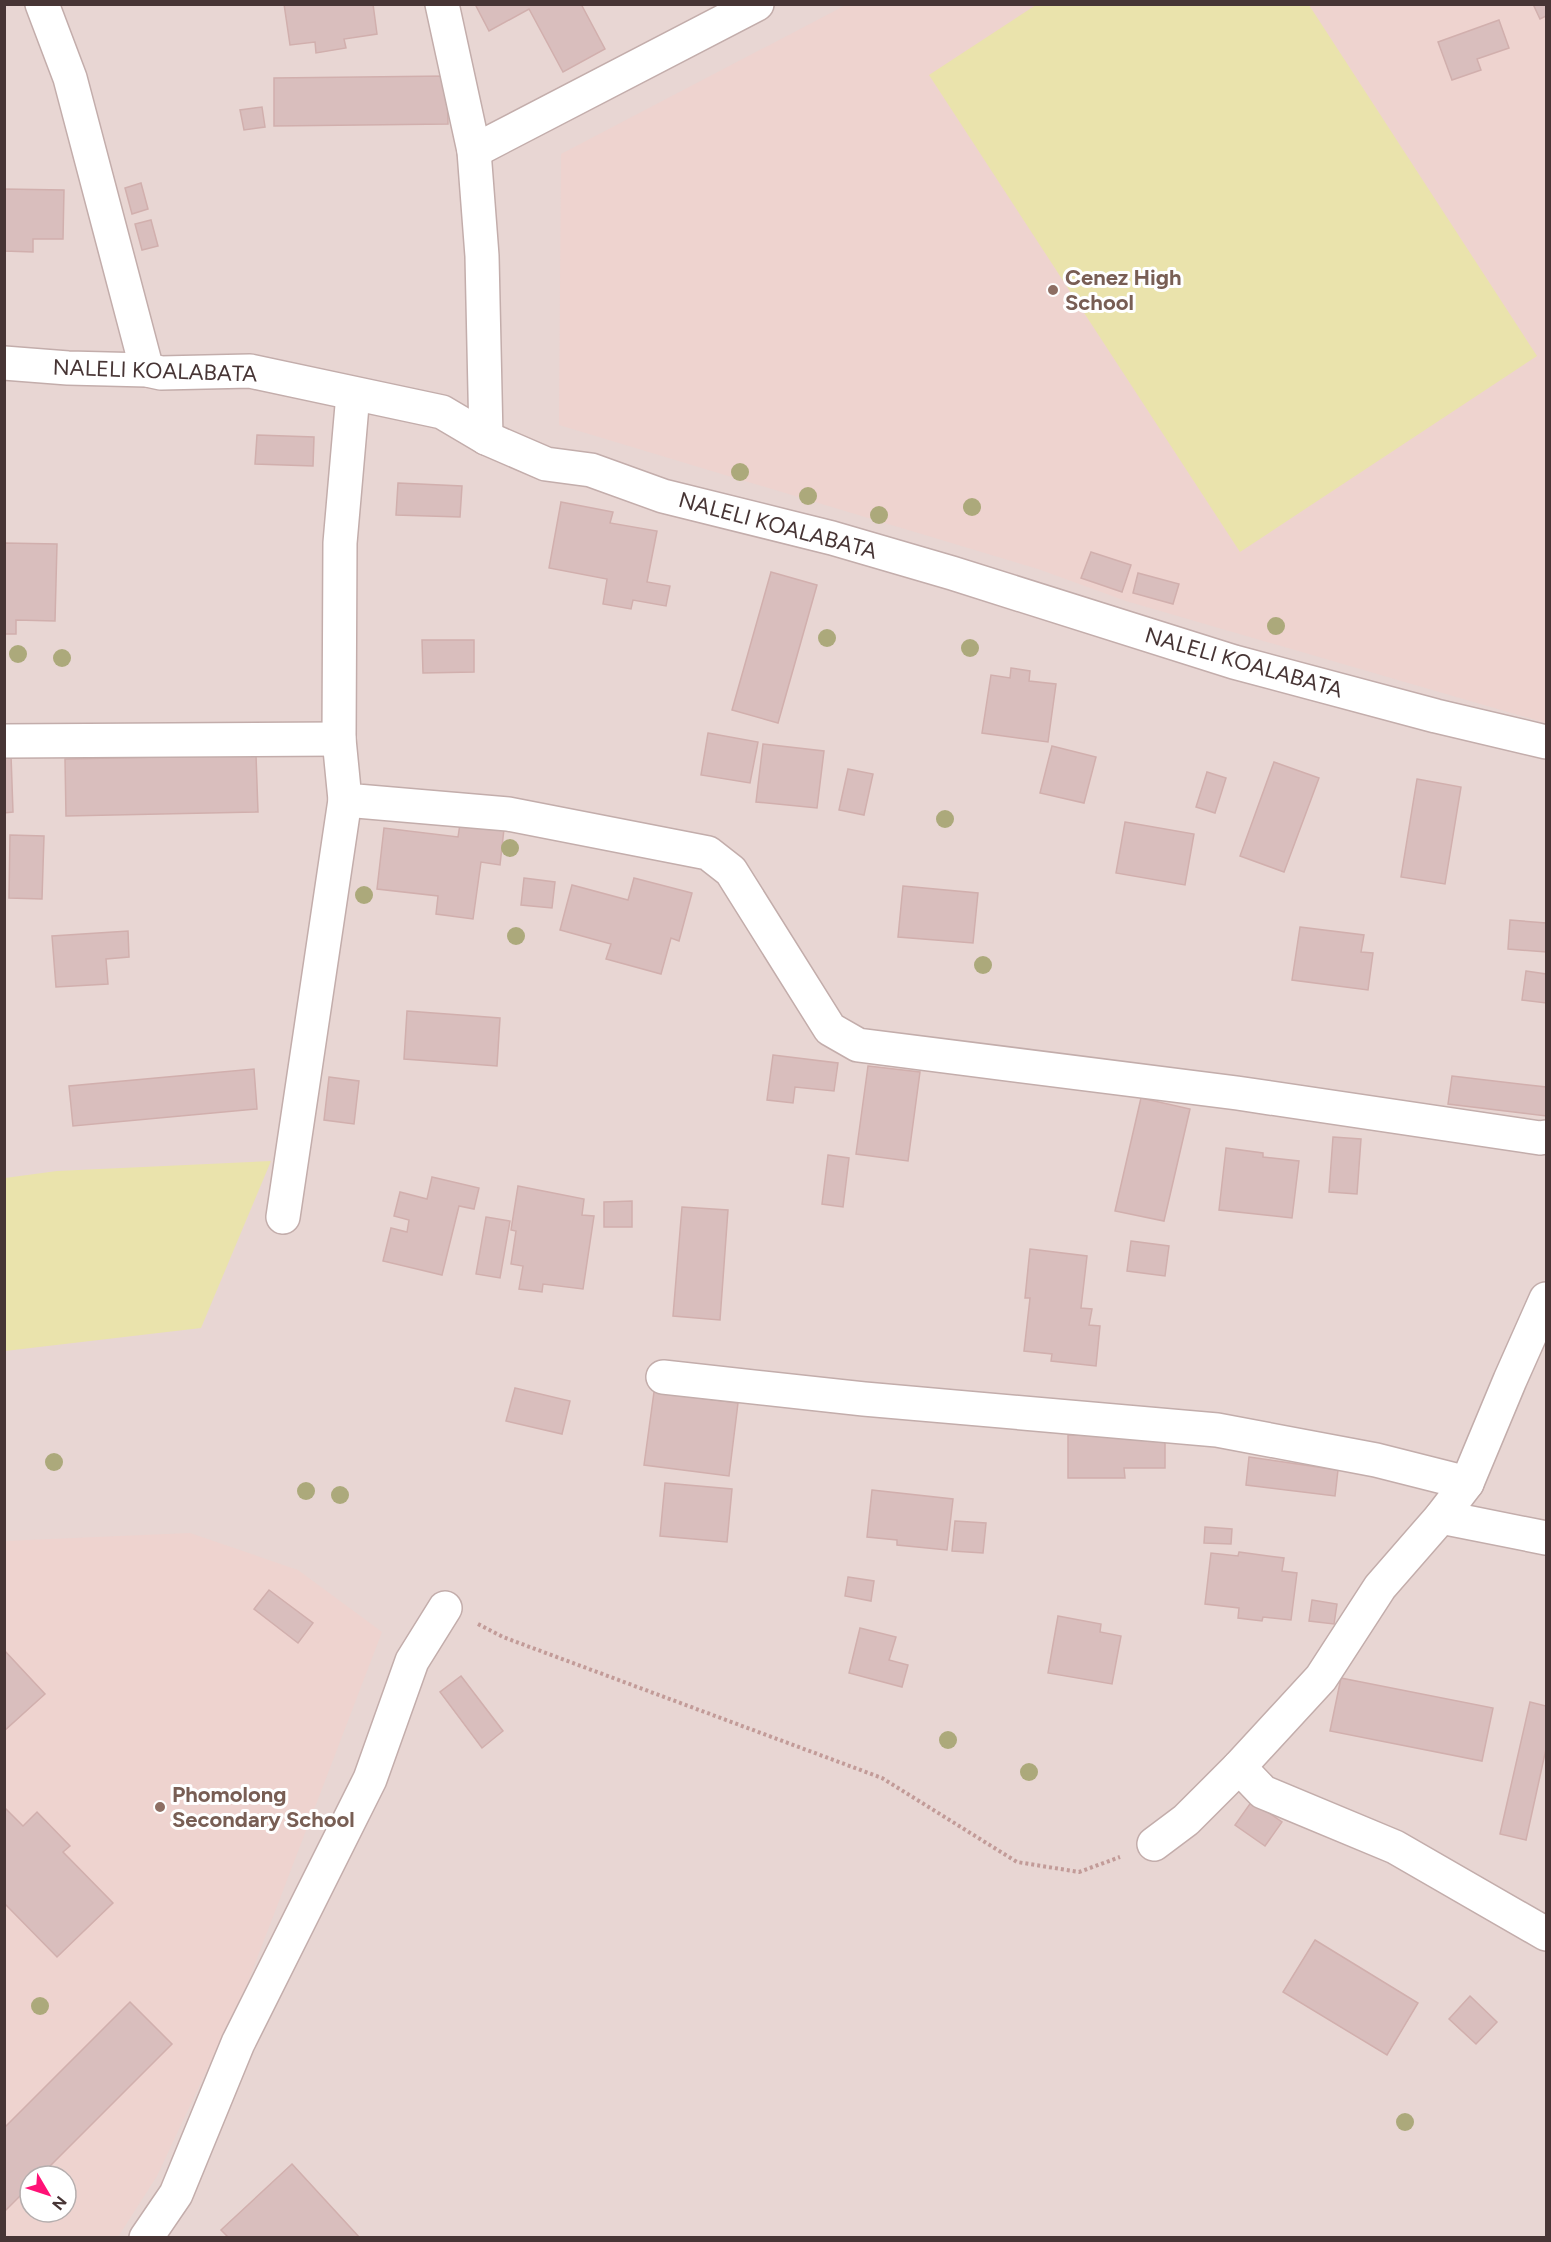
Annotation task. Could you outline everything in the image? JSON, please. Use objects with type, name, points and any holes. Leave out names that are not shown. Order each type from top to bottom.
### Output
[{"type":"street","points":[[42,4],[70,78],[147,370]]},
{"type":"street","points":[[442,4],[474,151],[482,256],[486,438]]},
{"type":"street","points":[[474,151],[757,4]]},
{"type":"street","name":"NALELI KOALABATA","points":[[4,363],[68,368],[147,370],[161,373],[250,370],[442,412],[486,438],[546,464],[591,470],[663,496],[832,538],[952,573],[1234,662],[1436,716],[1546,742]]},
{"type":"street","points":[[283,1217],[345,800],[339,738],[340,543],[353,394]]},
{"type":"street","points":[[4,741],[339,738]]},
{"type":"street","points":[[345,800],[508,814],[708,853],[731,871],[830,1029],[858,1045],[1237,1093],[1540,1138],[1546,1137]]},
{"type":"street","points":[[1154,1844],[1186,1820],[1239,1767],[1321,1678],[1380,1587],[1441,1517],[1467,1483],[1546,1299]]},
{"type":"street","points":[[663,1377],[864,1399],[1217,1430],[1376,1460],[1467,1483]]},
{"type":"street","points":[[1441,1517],[1546,1538]]},
{"type":"street","points":[[146,2238],[176,2194],[238,2043],[370,1779],[412,1661],[445,1608]]},
{"type":"street","points":[[1239,1767],[1263,1792],[1395,1847],[1546,1934]]},
{"type":"path","points":[[445,1608],[503,1637],[882,1778],[1017,1862],[1079,1872],[1154,1844]]},
{"type":"shaded area","points":[[5,5],[1546,5],[1546,2237],[5,2238]]},
{"type":"shaded area","name":"Cenez High School","points":[[846,5],[1546,5],[1546,723],[1126,601],[1038,569],[559,425],[561,154]]},
{"type":"shaded area","points":[[1036,5],[1309,5],[1537,356],[1240,552],[929,75]]},
{"type":"shaded area","points":[[271,1161],[201,1328],[5,1351],[5,1178],[57,1171]]},
{"type":"shaded area","name":"Phomolong Secondary School","points":[[190,1533],[298,1570],[382,1632],[248,1982],[157,2176],[118,2237],[5,2237],[4,1541]]},
{"type":"building","points":[[284,4],[373,4],[377,34],[344,39],[346,48],[316,53],[315,42],[290,45]]},
{"type":"building","points":[[475,4],[581,4],[605,49],[563,72],[529,9],[489,31]]},
{"type":"building","points":[[1533,4],[1546,4],[1546,16],[1540,19]]},
{"type":"building","points":[[1499,20],[1509,48],[1477,59],[1481,70],[1452,80],[1438,42]]},
{"type":"building","points":[[447,76],[448,124],[274,126],[274,78]]},
{"type":"building","points":[[262,107],[265,127],[244,130],[240,110]]},
{"type":"building","points":[[141,183],[148,209],[132,214],[125,188]]},
{"type":"building","points":[[4,189],[64,190],[63,239],[33,239],[33,252],[4,251]]},
{"type":"building","points":[[151,220],[158,246],[142,250],[135,224]]},
{"type":"building","points":[[257,435],[314,437],[313,466],[255,464]]},
{"type":"building","points":[[398,483],[462,486],[460,517],[396,515]]},
{"type":"building","points":[[561,502],[613,512],[610,523],[657,531],[647,582],[670,586],[666,606],[633,600],[631,609],[603,604],[607,579],[549,568]]},
{"type":"building","points":[[4,543],[57,544],[55,621],[16,620],[16,634],[4,634]]},
{"type":"building","points":[[1091,552],[1131,565],[1122,592],[1081,578]]},
{"type":"building","points":[[771,572],[817,585],[778,723],[732,710]]},
{"type":"building","points":[[1138,573],[1179,584],[1173,604],[1133,593]]},
{"type":"building","points":[[422,640],[474,640],[474,672],[423,673]]},
{"type":"building","points":[[1011,668],[1030,671],[1029,681],[1056,684],[1048,742],[982,733],[991,675],[1010,678]]},
{"type":"building","points":[[708,733],[758,742],[750,783],[701,775]]},
{"type":"building","points":[[763,744],[824,751],[817,808],[756,802]]},
{"type":"building","points":[[1052,746],[1096,757],[1084,803],[1040,793]]},
{"type":"building","points":[[4,755],[11,755],[13,812],[4,813]]},
{"type":"building","points":[[256,755],[258,812],[66,816],[65,759]]},
{"type":"building","points":[[1274,762],[1319,778],[1284,872],[1240,856]]},
{"type":"building","points":[[848,769],[873,774],[864,815],[839,810]]},
{"type":"building","points":[[1207,772],[1226,778],[1215,813],[1196,807]]},
{"type":"building","points":[[1417,779],[1461,787],[1445,884],[1401,877]]},
{"type":"building","points":[[1125,822],[1194,834],[1185,885],[1116,873]]},
{"type":"building","points":[[460,824],[504,829],[500,865],[481,862],[473,919],[436,914],[438,896],[377,889],[384,828],[458,837]]},
{"type":"building","points":[[10,835],[44,836],[42,899],[9,898]]},
{"type":"building","points":[[524,878],[555,882],[552,908],[521,905]]},
{"type":"building","points":[[634,878],[692,893],[679,941],[671,938],[661,974],[606,959],[611,944],[560,930],[572,885],[628,900]]},
{"type":"building","points":[[903,886],[978,893],[973,943],[898,937]]},
{"type":"building","points":[[1510,920],[1546,923],[1546,952],[1508,949]]},
{"type":"building","points":[[1300,927],[1364,935],[1361,952],[1373,953],[1368,990],[1292,980]]},
{"type":"building","points":[[128,931],[129,957],[106,959],[108,984],[56,987],[52,936]]},
{"type":"building","points":[[1526,971],[1546,974],[1546,1003],[1522,1000]]},
{"type":"building","points":[[407,1011],[500,1018],[497,1066],[404,1059]]},
{"type":"building","points":[[773,1055],[838,1063],[834,1091],[795,1087],[793,1103],[767,1100]]},
{"type":"building","points":[[868,1066],[920,1072],[908,1161],[856,1154]]},
{"type":"building","points":[[254,1069],[257,1109],[73,1126],[69,1086]]},
{"type":"building","points":[[1452,1076],[1546,1087],[1546,1116],[1448,1104]]},
{"type":"building","points":[[329,1077],[359,1081],[354,1124],[324,1120]]},
{"type":"building","points":[[1141,1098],[1190,1109],[1164,1221],[1115,1211]]},
{"type":"building","points":[[1333,1137],[1361,1139],[1357,1194],[1329,1192]]},
{"type":"building","points":[[1226,1148],[1263,1153],[1263,1157],[1299,1161],[1292,1218],[1219,1210]]},
{"type":"building","points":[[828,1155],[849,1158],[843,1207],[822,1204]]},
{"type":"building","points":[[432,1177],[479,1188],[474,1209],[459,1206],[442,1275],[383,1261],[391,1228],[407,1232],[409,1220],[394,1216],[400,1192],[427,1199]]},
{"type":"building","points":[[518,1186],[584,1199],[582,1215],[594,1216],[583,1289],[543,1284],[542,1292],[519,1289],[523,1266],[511,1264],[516,1231],[511,1230]]},
{"type":"building","points":[[632,1201],[632,1227],[604,1227],[604,1202]]},
{"type":"building","points":[[682,1207],[728,1210],[720,1320],[673,1316]]},
{"type":"building","points":[[486,1217],[510,1221],[500,1278],[476,1274]]},
{"type":"building","points":[[1131,1241],[1169,1246],[1165,1276],[1127,1271]]},
{"type":"building","points":[[1030,1249],[1087,1256],[1081,1308],[1092,1309],[1089,1325],[1100,1326],[1096,1366],[1051,1361],[1052,1354],[1024,1351],[1030,1298],[1025,1298]]},
{"type":"building","points":[[515,1388],[570,1401],[562,1434],[506,1421]]},
{"type":"building","points":[[654,1392],[738,1403],[729,1476],[644,1465]]},
{"type":"building","points":[[1068,1435],[1165,1435],[1165,1468],[1124,1468],[1125,1478],[1068,1478]]},
{"type":"building","points":[[1249,1457],[1338,1470],[1335,1496],[1246,1485]]},
{"type":"building","points":[[665,1483],[732,1489],[727,1542],[660,1536]]},
{"type":"building","points":[[872,1490],[953,1499],[947,1550],[897,1545],[897,1540],[867,1537]]},
{"type":"building","points":[[955,1521],[986,1523],[983,1553],[952,1551]]},
{"type":"building","points":[[1205,1527],[1232,1529],[1231,1544],[1204,1543]]},
{"type":"building","points":[[1239,1552],[1284,1558],[1282,1571],[1297,1573],[1291,1620],[1263,1617],[1262,1621],[1238,1618],[1239,1608],[1205,1604],[1211,1553],[1238,1556]]},
{"type":"building","points":[[848,1577],[874,1581],[871,1601],[845,1596]]},
{"type":"building","points":[[269,1590],[313,1623],[298,1643],[254,1609]]},
{"type":"building","points":[[1312,1600],[1337,1604],[1334,1624],[1309,1621]]},
{"type":"building","points":[[1058,1616],[1101,1624],[1100,1632],[1121,1636],[1112,1684],[1048,1673]]},
{"type":"building","points":[[860,1628],[896,1637],[889,1660],[908,1665],[902,1687],[849,1673]]},
{"type":"building","points":[[4,1650],[45,1694],[4,1731]]},
{"type":"building","points":[[461,1676],[503,1731],[482,1748],[440,1692]]},
{"type":"building","points":[[1341,1678],[1493,1708],[1482,1761],[1330,1731]]},
{"type":"building","points":[[1530,1702],[1546,1706],[1546,1749],[1526,1840],[1500,1834]]},
{"type":"building","points":[[1252,1801],[1282,1822],[1265,1846],[1235,1825]]},
{"type":"building","points":[[4,1807],[23,1826],[37,1812],[70,1846],[63,1852],[113,1903],[57,1957],[4,1903]]},
{"type":"building","points":[[1315,1940],[1418,2003],[1387,2055],[1283,1992]]},
{"type":"building","points":[[1470,1996],[1497,2022],[1476,2044],[1449,2019]]},
{"type":"building","points":[[130,2002],[172,2044],[52,2164],[18,2164],[18,2198],[4,2212],[4,2128]]},
{"type":"building","points":[[292,2164],[360,2238],[229,2238],[221,2230]]},
{"type":"place","name":"Cenez High School","points":[[1053,290]]},
{"type":"place","name":"Phomolong Secondary School","points":[[160,1807]]}]
